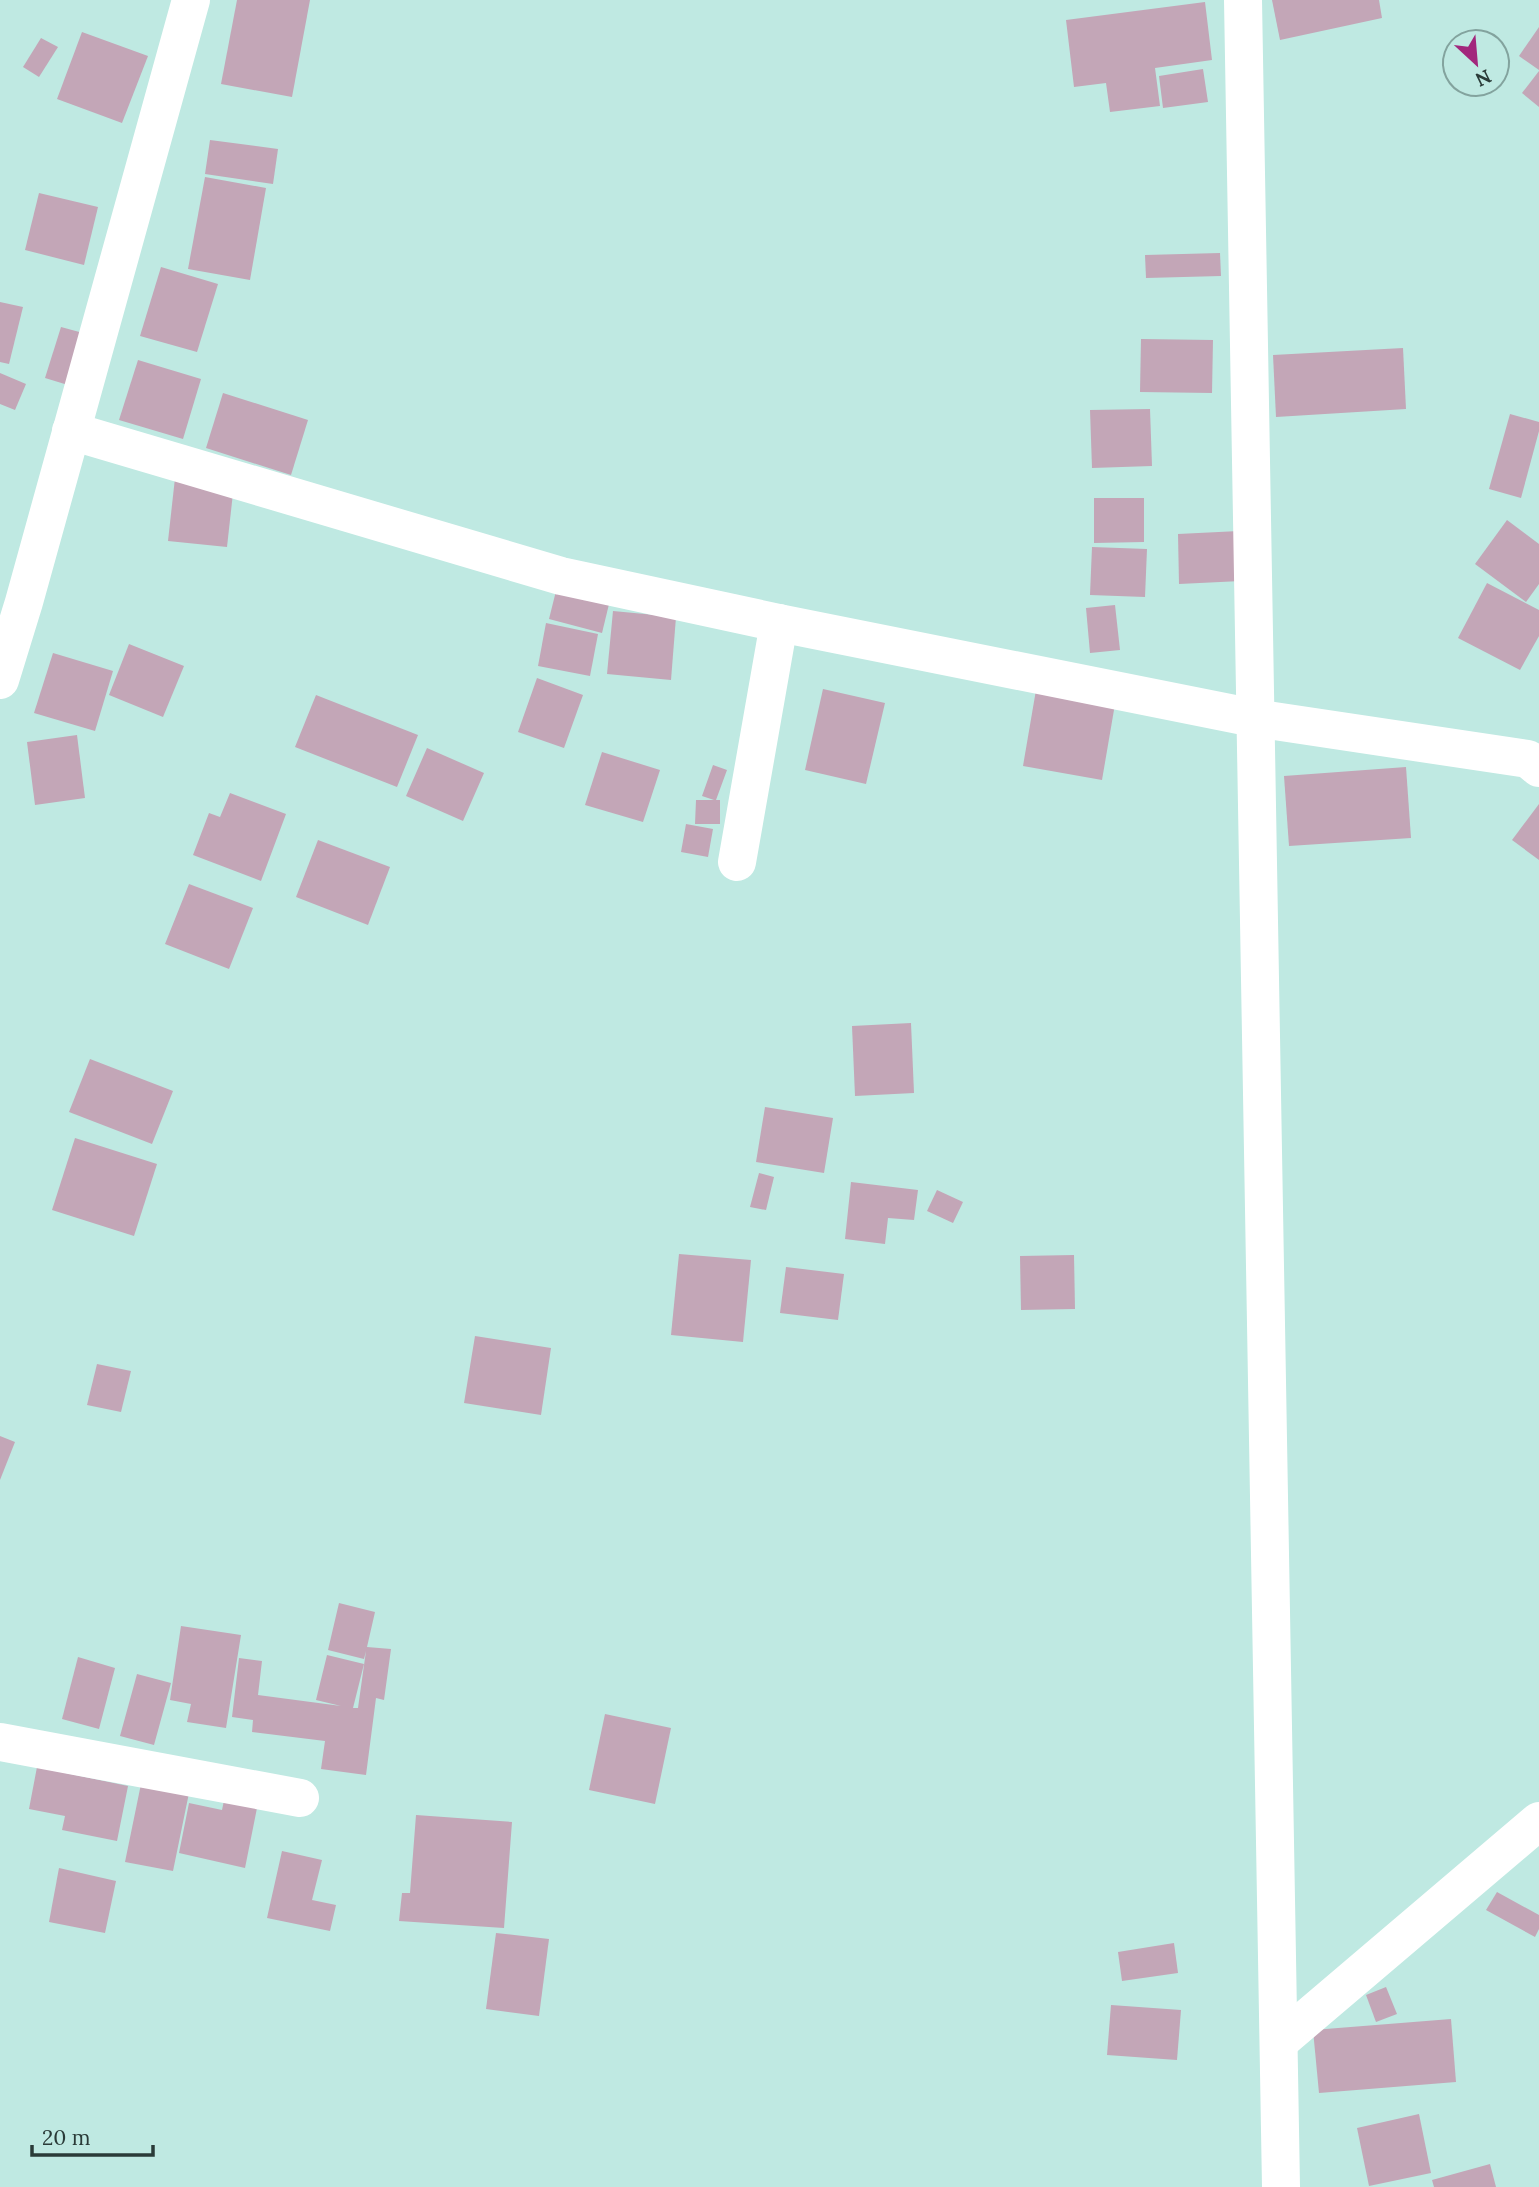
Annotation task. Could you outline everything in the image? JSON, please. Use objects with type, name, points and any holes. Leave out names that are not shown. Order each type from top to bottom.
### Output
[{"type":"street","points":[[0,680],[191,0]]},
{"type":"street","points":[[1243,0],[1282,2187]]},
{"type":"street","points":[[71,431],[561,576],[779,623],[1254,718],[1535,756]]},
{"type":"street","points":[[737,862],[779,623]]},
{"type":"street","points":[[0,1742],[300,1798]]},
{"type":"street","points":[[1279,2042],[1539,1821]]},
{"type":"building","points":[[237,0],[310,0],[292,97],[221,84]]},
{"type":"building","points":[[1272,0],[1379,0],[1382,18],[1280,40]]},
{"type":"building","points":[[1205,2],[1212,60],[1155,68],[1160,106],[1110,112],[1106,83],[1074,87],[1066,20]]},
{"type":"building","points":[[1539,27],[1539,70],[1519,56]]},
{"type":"building","points":[[82,32],[148,56],[122,123],[57,99]]},
{"type":"building","points":[[41,38],[58,47],[39,77],[23,67]]},
{"type":"building","points":[[1203,69],[1208,102],[1163,108],[1159,76]]},
{"type":"building","points":[[1539,71],[1539,107],[1522,93]]},
{"type":"building","points":[[210,140],[278,149],[273,184],[205,174]]},
{"type":"building","points":[[205,177],[266,188],[250,280],[188,269]]},
{"type":"building","points":[[39,193],[98,207],[84,265],[25,250]]},
{"type":"building","points":[[1220,253],[1221,276],[1146,278],[1145,255]]},
{"type":"building","points":[[161,267],[218,284],[197,352],[140,336]]},
{"type":"building","points":[[0,302],[23,307],[9,364],[0,362]]},
{"type":"building","points":[[61,327],[83,333],[68,385],[45,378]]},
{"type":"building","points":[[1141,339],[1213,340],[1212,393],[1140,392]]},
{"type":"building","points":[[1403,348],[1406,409],[1276,417],[1273,355]]},
{"type":"building","points":[[138,360],[201,379],[183,439],[119,420]]},
{"type":"building","points":[[0,373],[26,384],[15,410],[0,404]]},
{"type":"building","points":[[223,393],[308,420],[291,475],[206,448]]},
{"type":"building","points":[[1150,409],[1152,466],[1092,468],[1090,410]]},
{"type":"building","points":[[1510,414],[1539,422],[1521,498],[1489,489]]},
{"type":"building","points":[[175,478],[234,484],[227,547],[168,541]]},
{"type":"building","points":[[1094,498],[1144,498],[1144,542],[1094,543]]},
{"type":"building","points":[[1507,520],[1539,544],[1539,584],[1526,602],[1475,564]]},
{"type":"building","points":[[1239,531],[1241,581],[1179,584],[1178,534]]},
{"type":"building","points":[[1092,547],[1147,549],[1145,597],[1090,595]]},
{"type":"building","points":[[1487,583],[1539,610],[1539,636],[1520,670],[1458,638]]},
{"type":"building","points":[[557,587],[610,600],[602,633],[549,619]]},
{"type":"building","points":[[1115,605],[1120,650],[1090,653],[1086,608]]},
{"type":"building","points":[[613,611],[676,617],[671,680],[607,674]]},
{"type":"building","points":[[546,623],[598,634],[590,676],[538,666]]},
{"type":"building","points":[[129,644],[184,666],[163,717],[109,695]]},
{"type":"building","points":[[53,653],[113,671],[95,731],[34,713]]},
{"type":"building","points":[[537,678],[583,695],[564,748],[518,732]]},
{"type":"building","points":[[823,689],[885,703],[866,784],[805,770]]},
{"type":"building","points":[[1036,690],[1115,704],[1102,780],[1023,766]]},
{"type":"building","points":[[316,695],[418,735],[397,787],[295,747]]},
{"type":"building","points":[[77,735],[85,798],[35,805],[27,742]]},
{"type":"building","points":[[427,748],[484,773],[463,821],[406,796]]},
{"type":"building","points":[[602,752],[660,770],[643,822],[585,805]]},
{"type":"building","points":[[713,765],[727,770],[716,800],[720,800],[720,824],[695,824],[696,800],[714,800],[702,796]]},
{"type":"building","points":[[1406,767],[1411,838],[1289,846],[1284,776]]},
{"type":"building","points":[[230,793],[286,814],[261,881],[193,855],[209,813],[220,817]]},
{"type":"building","points":[[1539,804],[1539,860],[1512,840]]},
{"type":"building","points":[[686,824],[713,829],[708,857],[681,852]]},
{"type":"building","points":[[318,840],[390,867],[368,925],[296,897]]},
{"type":"building","points":[[189,884],[253,908],[229,969],[165,944]]},
{"type":"building","points":[[911,1023],[914,1093],[855,1096],[852,1026]]},
{"type":"building","points":[[90,1059],[173,1091],[152,1144],[69,1112]]},
{"type":"building","points":[[765,1107],[833,1118],[824,1173],[756,1162]]},
{"type":"building","points":[[75,1138],[157,1164],[134,1236],[52,1210]]},
{"type":"building","points":[[759,1173],[774,1177],[766,1210],[750,1207]]},
{"type":"building","points":[[851,1182],[918,1190],[914,1220],[888,1218],[885,1244],[845,1239]]},
{"type":"building","points":[[937,1190],[963,1202],[953,1223],[927,1211]]},
{"type":"building","points":[[679,1254],[751,1260],[743,1342],[671,1335]]},
{"type":"building","points":[[1074,1255],[1075,1309],[1021,1310],[1020,1256]]},
{"type":"building","points":[[786,1267],[844,1274],[838,1320],[780,1313]]},
{"type":"building","points":[[475,1336],[551,1348],[541,1415],[464,1403]]},
{"type":"building","points":[[97,1364],[131,1371],[121,1412],[87,1405]]},
{"type":"building","points":[[0,1436],[15,1442],[0,1480]]},
{"type":"building","points":[[339,1603],[375,1612],[367,1647],[391,1649],[384,1700],[376,1698],[366,1775],[321,1769],[325,1741],[252,1732],[253,1720],[232,1717],[239,1658],[262,1661],[258,1695],[341,1706],[316,1700],[327,1655],[364,1664],[353,1708],[358,1708],[366,1651],[364,1659],[328,1650]]},
{"type":"building","points":[[181,1626],[241,1635],[226,1728],[187,1722],[191,1704],[170,1700]]},
{"type":"building","points":[[78,1657],[115,1668],[99,1729],[62,1719]]},
{"type":"building","points":[[137,1674],[171,1683],[154,1745],[120,1736]]},
{"type":"building","points":[[605,1714],[671,1728],[655,1804],[589,1790]]},
{"type":"building","points":[[37,1767],[128,1786],[117,1841],[62,1830],[65,1816],[29,1809]]},
{"type":"building","points":[[141,1784],[189,1793],[173,1871],[125,1862]]},
{"type":"building","points":[[226,1791],[259,1798],[245,1868],[179,1853],[189,1803],[222,1810]]},
{"type":"building","points":[[416,1815],[512,1822],[504,1928],[399,1921],[402,1893],[410,1893]]},
{"type":"building","points":[[282,1851],[322,1860],[312,1900],[336,1905],[330,1931],[267,1918]]},
{"type":"building","points":[[59,1868],[116,1881],[105,1933],[49,1922]]},
{"type":"building","points":[[1497,1892],[1539,1915],[1539,1929],[1535,1937],[1486,1910]]},
{"type":"building","points":[[496,1933],[549,1939],[539,2016],[486,2009]]},
{"type":"building","points":[[1174,1943],[1178,1973],[1122,1981],[1118,1952]]},
{"type":"building","points":[[1386,1987],[1397,2014],[1376,2022],[1366,1995]]},
{"type":"building","points":[[1111,2005],[1181,2010],[1177,2060],[1107,2055]]},
{"type":"building","points":[[1451,2019],[1456,2082],[1319,2093],[1313,2030]]},
{"type":"building","points":[[1419,2114],[1431,2173],[1369,2186],[1357,2128]]},
{"type":"building","points":[[1490,2164],[1496,2187],[1434,2187],[1432,2180]]}]
